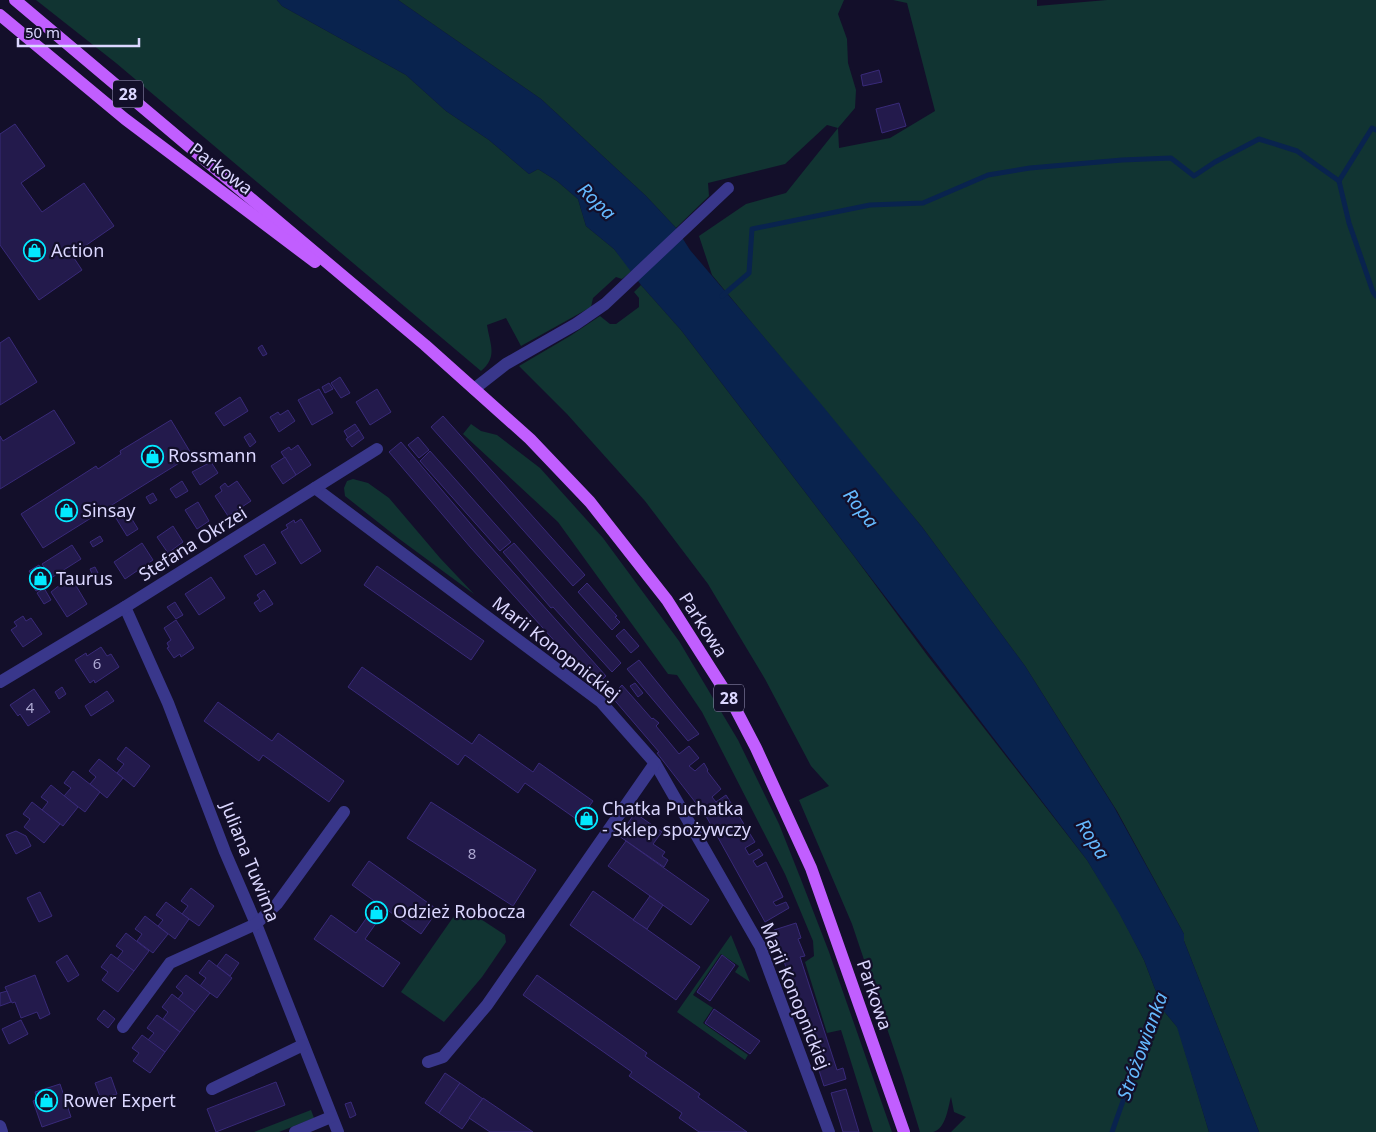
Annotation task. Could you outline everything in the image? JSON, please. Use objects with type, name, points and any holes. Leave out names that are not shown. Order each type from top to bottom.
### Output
[{"type":"main road","name":"Parkowa","points":[[15,0],[425,344],[530,439],[590,502],[667,600],[732,702],[781,798],[811,868],[904,1132]]},
{"type":"main road","name":"Parkowa","points":[[0,15],[125,119],[425,344]]},
{"type":"street","points":[[474,389],[506,364],[576,324],[605,304],[728,188]]},
{"type":"street","name":"Stefana Okrzei","points":[[0,682],[126,607],[377,449]]},
{"type":"street","name":"Marii Konopnickiej","points":[[315,488],[601,702],[655,763],[760,946],[829,1132]]},
{"type":"street","name":"Juliana Tuwima","points":[[126,607],[168,703],[225,852],[256,924],[338,1132]]},
{"type":"street","points":[[428,1062],[443,1057],[487,1006],[655,763]]},
{"type":"street","points":[[123,1027],[170,963],[256,924],[278,904],[344,812]]},
{"type":"street","points":[[212,1089],[303,1045]]},
{"type":"street","points":[[295,1132],[331,1118]]},
{"type":"street","points":[[0,1126],[2,1132]]},
{"type":"green space","points":[[36,0],[277,0],[282,6],[406,75],[446,111],[489,140],[529,174],[538,169],[557,181],[578,199],[586,226],[614,249],[632,271],[622,279],[616,277],[593,298],[591,307],[521,346],[506,318],[487,325],[492,350],[490,360],[481,371],[116,63]]},
{"type":"green space","points":[[398,0],[844,0],[838,14],[847,39],[848,63],[856,90],[855,108],[838,128],[827,125],[785,164],[708,183],[709,196],[676,228],[646,196],[541,99]]},
{"type":"green space","points":[[893,0],[1037,0],[1037,6],[1107,0],[1376,0],[1376,1132],[1259,1132],[1184,941],[1184,934],[1117,811],[1025,666],[922,527],[712,275],[699,236],[746,204],[786,193],[838,128],[839,148],[890,138],[935,111],[907,3]]},
{"type":"green space","points":[[641,285],[681,330],[854,556],[927,655],[1087,860],[1118,910],[1144,960],[1163,1010],[1178,1028],[1209,1132],[951,1132],[966,1117],[954,1112],[951,1097],[946,1117],[941,1127],[933,1132],[920,1132],[852,924],[799,800],[829,786],[811,766],[765,679],[708,584],[645,501],[567,414],[519,366],[600,316],[610,324],[616,324],[639,307],[639,298],[634,292]]},
{"type":"green space","points":[[471,424],[481,431],[497,435],[540,468],[603,538],[679,641],[738,740],[779,824],[800,877],[829,952],[892,1132],[873,1132],[841,1030],[827,1033],[805,962],[814,956],[813,941],[785,874],[702,712],[677,675],[668,674],[558,522],[463,434]]},
{"type":"green space","points":[[353,479],[368,483],[389,498],[440,558],[474,594],[345,496],[344,488],[347,481]]},
{"type":"green space","points":[[461,906],[505,935],[506,942],[482,977],[444,1022],[401,992]]},
{"type":"green space","points":[[731,935],[750,982],[735,972],[739,966],[721,954],[693,995],[713,1008],[703,1023],[748,1055],[745,1060],[677,1012]]},
{"type":"green space","points":[[311,1110],[314,1118],[279,1132],[254,1132]]},
{"type":"water","name":"Ropa","points":[[277,0],[398,0],[541,99],[646,196],[676,228],[690,250],[821,404],[922,527],[1025,666],[1114,807],[1184,934],[1184,941],[1259,1132],[1209,1132],[1177,1027],[1163,1010],[1144,960],[1119,913],[1087,860],[681,330],[641,285],[614,249],[586,226],[578,199],[557,181],[538,169],[529,174],[489,140],[446,111],[406,75],[282,6]]},
{"type":"building","points":[[879,70],[882,82],[863,86],[861,75]]},
{"type":"building","points":[[899,103],[906,126],[882,133],[876,109]]},
{"type":"building","points":[[15,124],[45,166],[21,183],[42,212],[84,183],[114,226],[72,255],[82,270],[39,300],[0,245],[0,134]]},
{"type":"building","points":[[9,337],[37,382],[0,405],[0,343]]},
{"type":"building","points":[[262,345],[267,354],[263,356],[258,348]]},
{"type":"building","points":[[340,377],[350,393],[341,398],[331,383]]},
{"type":"building","points":[[329,383],[333,389],[325,393],[322,387]]},
{"type":"building","points":[[319,389],[333,413],[312,425],[298,400]]},
{"type":"building","points":[[377,389],[391,412],[370,425],[356,402]]},
{"type":"building","points":[[240,397],[248,411],[224,426],[215,413]]},
{"type":"building","points":[[54,410],[75,443],[0,489],[0,436],[3,441]]},
{"type":"building","points":[[288,410],[295,421],[279,432],[270,417],[278,412],[280,415]]},
{"type":"building","points":[[443,416],[585,575],[573,586],[431,427]]},
{"type":"building","points":[[171,420],[192,455],[43,548],[21,514],[96,466],[98,469],[121,454],[120,451]]},
{"type":"building","points":[[355,424],[359,430],[348,438],[344,431]]},
{"type":"building","points":[[359,430],[364,438],[352,447],[346,439]]},
{"type":"building","points":[[250,433],[256,442],[250,447],[244,437]]},
{"type":"building","points":[[418,437],[429,450],[419,458],[408,445]]},
{"type":"building","points":[[401,442],[481,536],[606,676],[595,686],[471,548],[389,452]]},
{"type":"building","points":[[298,445],[311,465],[296,475],[281,452],[289,447],[291,450]]},
{"type":"building","points":[[430,451],[511,542],[500,551],[420,461]]},
{"type":"building","points":[[285,457],[296,475],[283,484],[271,466]]},
{"type":"building","points":[[211,462],[218,473],[200,485],[192,472]]},
{"type":"building","points":[[182,481],[188,491],[176,498],[170,489]]},
{"type":"building","points":[[237,481],[251,501],[228,516],[215,496],[222,491],[220,487],[225,483],[228,487]]},
{"type":"building","points":[[153,493],[157,500],[150,504],[146,497]]},
{"type":"building","points":[[198,502],[209,521],[197,529],[185,510]]},
{"type":"building","points":[[125,508],[138,529],[127,536],[114,515]]},
{"type":"building","points":[[301,519],[321,551],[301,564],[281,532],[288,528],[286,525],[294,520],[295,523]]},
{"type":"building","points":[[173,526],[183,542],[168,553],[157,537]]},
{"type":"building","points":[[100,536],[103,541],[93,547],[90,542]]},
{"type":"building","points":[[142,543],[153,560],[125,579],[114,562]]},
{"type":"building","points":[[514,543],[621,663],[612,672],[553,607],[551,608],[503,552]]},
{"type":"building","points":[[264,544],[276,563],[256,575],[244,556]]},
{"type":"building","points":[[72,545],[81,559],[51,578],[42,564]]},
{"type":"building","points":[[39,565],[50,584],[41,590],[29,571]]},
{"type":"building","points":[[377,566],[484,641],[471,660],[364,585]]},
{"type":"building","points":[[95,567],[98,573],[93,576],[90,569]]},
{"type":"building","points":[[211,577],[225,598],[199,615],[185,594]]},
{"type":"building","points":[[72,579],[87,604],[67,617],[51,592],[61,584]]},
{"type":"building","points":[[35,580],[40,589],[36,591],[31,583]]},
{"type":"building","points":[[587,583],[617,616],[615,617],[620,622],[612,630],[578,592]]},
{"type":"building","points":[[44,588],[51,600],[44,604],[37,593]]},
{"type":"building","points":[[264,590],[273,604],[260,612],[254,603],[260,599],[257,595]]},
{"type":"building","points":[[175,602],[183,615],[176,619],[167,607]]},
{"type":"building","points":[[23,616],[26,621],[31,618],[42,634],[23,647],[11,630],[17,626],[14,622]]},
{"type":"building","points":[[176,620],[194,648],[181,657],[180,654],[174,658],[167,648],[169,647],[167,643],[171,640],[164,628]]},
{"type":"building","points":[[624,629],[639,646],[631,653],[616,636]]},
{"type":"building","points":[[101,647],[107,656],[111,654],[119,667],[95,683],[94,680],[90,683],[75,660],[86,653],[87,656]]},
{"type":"building","points":[[639,660],[699,734],[688,741],[627,669]]},
{"type":"building","points":[[362,667],[472,744],[479,734],[533,772],[539,763],[593,801],[579,821],[525,783],[518,793],[465,755],[458,765],[348,687]]},
{"type":"building","points":[[635,683],[643,693],[638,697],[630,686]]},
{"type":"building","points":[[622,685],[652,719],[659,723],[656,726],[679,754],[689,746],[699,758],[689,766],[695,771],[704,763],[707,771],[721,789],[712,797],[716,802],[726,795],[755,842],[745,848],[749,855],[759,849],[763,855],[753,861],[757,867],[766,862],[783,897],[773,902],[776,906],[786,902],[789,908],[765,922],[706,816],[657,753],[659,752],[611,696]]},
{"type":"building","points":[[62,687],[66,694],[59,699],[55,692]]},
{"type":"building","points":[[34,689],[50,712],[28,726],[20,714],[18,716],[10,705]]},
{"type":"building","points":[[107,691],[114,701],[91,716],[85,706]]},
{"type":"building","points":[[218,702],[272,741],[278,733],[344,781],[329,802],[263,755],[259,761],[204,721]]},
{"type":"building","points":[[126,747],[150,766],[134,787],[117,773],[124,764],[117,759]]},
{"type":"building","points":[[99,759],[123,778],[107,798],[90,784],[96,777],[89,771]]},
{"type":"building","points":[[73,771],[100,792],[85,812],[64,796],[71,788],[64,783]]},
{"type":"building","points":[[51,785],[78,807],[63,826],[42,810],[48,802],[41,797]]},
{"type":"building","points":[[32,802],[60,824],[44,843],[24,827],[30,819],[23,814]]},
{"type":"building","points":[[431,802],[536,870],[513,906],[407,838]]},
{"type":"building","points":[[586,811],[593,816],[584,828],[577,823]]},
{"type":"building","points":[[635,813],[662,832],[653,844],[665,852],[662,856],[668,860],[664,867],[619,836]]},
{"type":"building","points":[[16,831],[26,836],[31,846],[16,854],[6,835]]},
{"type":"building","points":[[626,841],[709,900],[691,925],[608,866]]},
{"type":"building","points":[[369,861],[438,910],[421,934],[386,909],[365,939],[400,963],[383,987],[314,939],[331,915],[356,933],[377,903],[352,885]]},
{"type":"building","points":[[191,888],[214,906],[199,926],[182,914],[188,906],[181,901]]},
{"type":"building","points":[[593,891],[700,967],[676,1000],[570,925]]},
{"type":"building","points":[[40,892],[52,916],[39,922],[27,898]]},
{"type":"building","points":[[650,896],[663,905],[647,929],[633,920]]},
{"type":"building","points":[[166,902],[189,919],[175,939],[158,926],[163,920],[156,915]]},
{"type":"building","points":[[145,916],[168,934],[153,953],[137,941],[142,934],[135,929]]},
{"type":"building","points":[[796,923],[801,938],[798,939],[805,956],[800,957],[837,1070],[843,1068],[846,1079],[824,1086],[774,930]]},
{"type":"building","points":[[126,933],[149,951],[134,971],[117,959],[123,951],[116,946]]},
{"type":"building","points":[[111,954],[134,971],[118,992],[102,980],[108,972],[101,967]]},
{"type":"building","points":[[226,954],[239,963],[230,976],[217,966]]},
{"type":"building","points":[[67,955],[79,975],[68,982],[56,962]]},
{"type":"building","points":[[722,955],[735,965],[710,1001],[697,992]]},
{"type":"building","points":[[209,960],[232,978],[217,998],[200,986],[206,978],[199,973]]},
{"type":"building","points":[[35,975],[50,1014],[40,1019],[37,1012],[21,1018],[15,1002],[12,1003],[5,987]]},
{"type":"building","points":[[186,975],[210,993],[195,1012],[178,999],[183,993],[176,987]]},
{"type":"building","points":[[537,975],[647,1053],[645,1056],[700,1094],[698,1097],[747,1132],[699,1132],[679,1118],[682,1113],[629,1076],[632,1072],[523,995]]},
{"type":"building","points":[[7,991],[11,1002],[0,1006],[0,993]]},
{"type":"building","points":[[172,994],[195,1012],[180,1032],[163,1019],[168,1012],[162,1007]]},
{"type":"building","points":[[714,1009],[760,1041],[750,1054],[705,1023]]},
{"type":"building","points":[[104,1010],[115,1019],[108,1028],[97,1019]]},
{"type":"building","points":[[157,1015],[180,1032],[165,1052],[148,1040],[154,1033],[147,1028]]},
{"type":"building","points":[[21,1020],[28,1034],[9,1044],[2,1029]]},
{"type":"building","points":[[142,1035],[165,1052],[150,1073],[133,1061],[139,1053],[132,1048]]},
{"type":"building","points":[[445,1073],[460,1083],[439,1113],[425,1103]]},
{"type":"building","points":[[111,1077],[117,1094],[101,1099],[95,1083]]},
{"type":"building","points":[[276,1082],[285,1105],[216,1132],[207,1109]]},
{"type":"building","points":[[460,1083],[483,1099],[462,1129],[439,1113]]},
{"type":"building","points":[[60,1084],[71,1117],[42,1127],[33,1101],[37,1099],[35,1092]]},
{"type":"building","points":[[846,1089],[859,1132],[843,1132],[831,1093]]},
{"type":"building","points":[[483,1098],[533,1132],[490,1132],[469,1118]]},
{"type":"building","points":[[351,1102],[356,1115],[350,1118],[345,1104]]},
{"type":"waterway","points":[[722,296],[749,273],[752,229],[870,205],[923,203],[988,175],[1030,168],[1171,158],[1194,176],[1215,162],[1259,139],[1297,151],[1339,181],[1372,128],[1376,130]]},
{"type":"waterway","points":[[1339,181],[1349,223],[1376,296]]},
{"type":"waterway","name":"Stróżowianka","points":[[1112,1132],[1161,994]]},
{"type":"place","name":"Action","points":[[35,251]]},
{"type":"place","name":"Rossmann","points":[[152,456]]},
{"type":"place","name":"Sinsay","points":[[66,511]]},
{"type":"place","name":"Taurus","points":[[40,579]]},
{"type":"place","name":"Chatka Puchatka - Sklep spożywczy","points":[[586,819]]},
{"type":"place","name":"Odzież Robocza","points":[[377,912]]},
{"type":"place","name":"Rower Expert","points":[[47,1101]]}]
